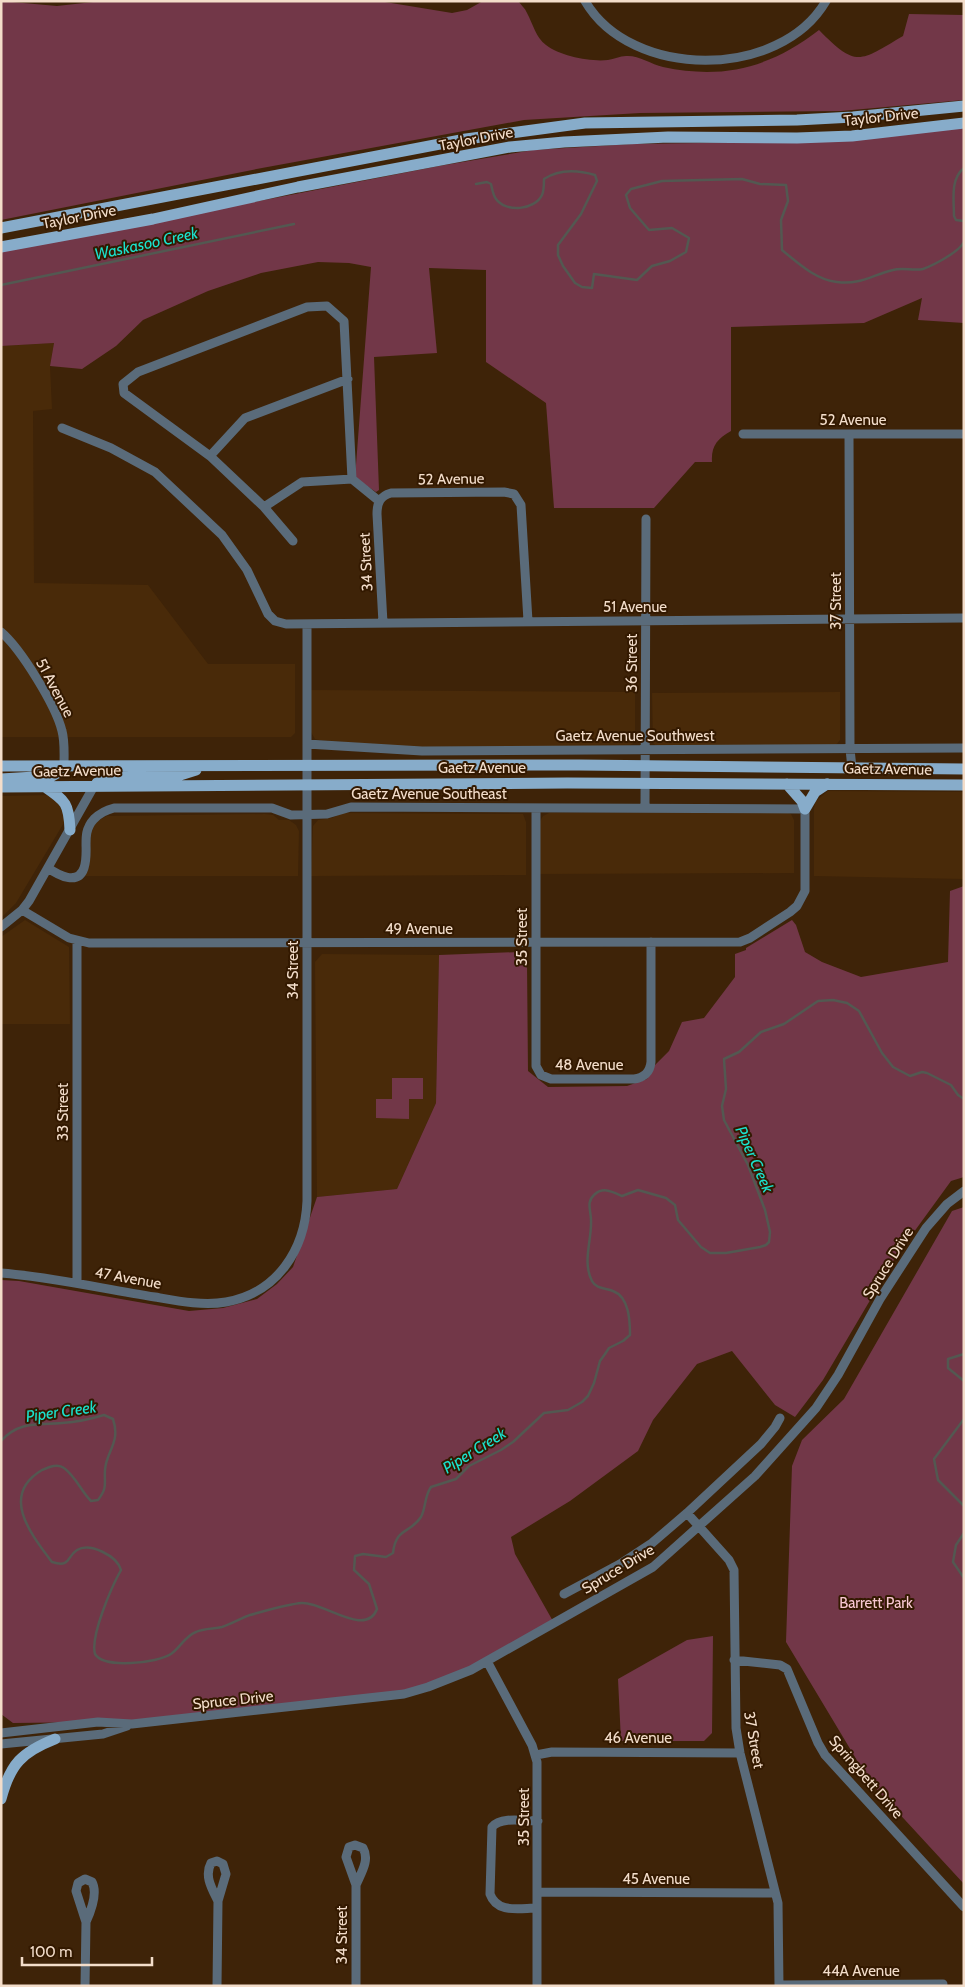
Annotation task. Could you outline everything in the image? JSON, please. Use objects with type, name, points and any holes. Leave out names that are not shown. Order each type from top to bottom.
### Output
[{"type":"main road","name":"Taylor Drive","points":[[1,228],[466,139],[585,123],[797,120],[853,117],[964,106]]},
{"type":"main road","name":"Taylor Drive","points":[[1,247],[153,219],[510,146],[668,138],[852,136],[964,123]]},
{"type":"main road","name":"Gaetz Avenue","points":[[1,766],[646,765],[964,769]]},
{"type":"main road","points":[[1,779],[52,776],[64,766]]},
{"type":"main road","points":[[94,786],[97,782],[115,777],[177,776],[208,766]]},
{"type":"main road","name":"Gaetz Avenue","points":[[1,786],[307,783],[964,785]]},
{"type":"main road","points":[[787,784],[802,801],[805,809]]},
{"type":"main road","points":[[805,809],[815,792],[827,784]]},
{"type":"main road","points":[[45,786],[61,797],[67,804],[70,830]]},
{"type":"main road","points":[[1,1799],[8,1777],[15,1764],[30,1750],[55,1739]]},
{"type":"street","points":[[585,1],[591,12],[604,26],[615,35],[641,49],[673,57],[710,60],[745,56],[782,44],[808,25],[826,1]]},
{"type":"street","points":[[293,541],[264,507],[210,456],[124,393],[123,384],[138,372],[272,320],[307,307],[327,306],[344,321],[352,479]]},
{"type":"street","points":[[210,456],[245,418],[348,379]]},
{"type":"street","name":"51 Avenue","points":[[62,428],[111,448],[155,472],[222,534],[247,570],[268,614],[275,622],[307,624],[964,618]]},
{"type":"street","name":"52 Avenue","points":[[743,434],[964,434]]},
{"type":"street","name":"37 Street","points":[[849,434],[850,749],[852,768]]},
{"type":"street","points":[[264,507],[302,482],[352,479],[379,501]]},
{"type":"street","name":"52 Avenue","points":[[379,501],[385,495],[391,493],[504,492],[514,494],[520,503],[528,621]]},
{"type":"street","name":"34 Street","points":[[379,501],[377,514],[383,623]]},
{"type":"street","name":"36 Street","points":[[645,807],[646,519]]},
{"type":"street","name":"34 Street","points":[[250,1294],[275,1277],[287,1264],[299,1245],[306,1222],[307,624]]},
{"type":"street","name":"51 Avenue","points":[[1,632],[20,653],[61,725],[64,738],[64,766]]},
{"type":"street","name":"Gaetz Avenue Southwest","points":[[307,744],[422,751],[964,748]]},
{"type":"street","points":[[1,927],[22,910],[94,786]]},
{"type":"street","name":"Gaetz Avenue Southeast","points":[[48,868],[66,877],[73,878],[79,875],[84,868],[85,834],[88,826],[99,814],[109,809],[272,808],[288,814],[330,814],[351,807],[805,809]]},
{"type":"street","name":"35 Street","points":[[536,808],[536,1066]]},
{"type":"street","name":"49 Avenue","points":[[22,910],[77,941],[89,943],[743,941],[790,912],[797,906],[805,891],[805,809]]},
{"type":"street","name":"33 Street","points":[[77,941],[77,1283]]},
{"type":"street","name":"48 Avenue","points":[[536,1066],[541,1075],[551,1079],[634,1079],[647,1074],[651,1062],[651,942]]},
{"type":"street","name":"Spruce Drive","points":[[1,1733],[98,1722],[132,1724],[404,1694],[454,1678],[487,1661],[653,1567],[699,1528],[755,1476],[816,1408],[838,1375],[880,1299],[926,1228],[946,1204],[964,1191]]},
{"type":"street","name":"47 Avenue","points":[[1,1273],[77,1283],[202,1304],[226,1302],[250,1294]]},
{"type":"street","name":"Spruce Drive","points":[[564,1594],[639,1552],[687,1514],[761,1444],[780,1418]]},
{"type":"street","name":"37 Street","points":[[687,1514],[729,1560],[734,1570],[735,1714],[740,1753],[779,1914],[779,1986]]},
{"type":"street","name":"Springbett Drive","points":[[734,1660],[780,1665],[788,1669],[825,1756],[964,1907]]},
{"type":"street","name":"35 Street","points":[[487,1661],[536,1755],[538,1773],[537,1986]]},
{"type":"street","name":"Spruce Drive","points":[[1,1744],[103,1734],[132,1724]]},
{"type":"street","name":"46 Avenue","points":[[536,1755],[552,1752],[740,1753]]},
{"type":"street","points":[[537,1908],[506,1908],[498,1906],[492,1899],[490,1884],[491,1830],[494,1824],[502,1821],[538,1821]]},
{"type":"street","name":"34 Street","points":[[356,1884],[356,1986]]},
{"type":"street","name":"45 Avenue","points":[[537,1892],[775,1893]]},
{"type":"street","points":[[216,1986],[218,1901]]},
{"type":"street","points":[[85,1986],[86,1922]]},
{"type":"street","name":"44A Avenue","points":[[779,1986],[942,1984]]},
{"type":"shaded area","points":[[54,343],[50,366],[52,409],[33,411],[34,583],[148,585],[208,664],[295,664],[295,733],[291,737],[1,737],[1,346]]},
{"type":"shaded area","points":[[311,690],[635,692],[635,742],[629,746],[423,748],[319,740],[315,739],[311,732]]},
{"type":"shaded area","points":[[840,692],[840,740],[836,745],[656,746],[653,743],[652,693]]},
{"type":"shaded area","points":[[828,791],[964,792],[964,879],[814,876],[814,808],[816,801]]},
{"type":"shaded area","points":[[52,795],[64,811],[65,821],[16,903],[1,918],[1,796]]},
{"type":"shaded area","points":[[786,812],[791,814],[794,820],[794,873],[540,874],[540,821],[543,816],[549,813]]},
{"type":"shaded area","points":[[342,813],[523,814],[526,822],[526,875],[311,876],[313,826],[318,820],[332,818]]},
{"type":"shaded area","points":[[273,815],[279,820],[289,820],[296,825],[299,831],[298,876],[85,876],[85,845],[88,834],[97,821],[107,816]]},
{"type":"shaded area","points":[[25,920],[69,947],[70,1024],[1,1024],[1,937]]},
{"type":"shaded area","points":[[322,954],[439,955],[436,1103],[397,1189],[317,1197],[315,962]]},
{"type":"green space","points":[[1,1],[57,6],[102,1],[379,1],[452,13],[467,10],[483,1],[518,1],[526,11],[540,39],[546,45],[559,52],[593,60],[608,60],[622,56],[631,56],[663,67],[706,72],[727,71],[765,61],[801,43],[819,30],[842,51],[851,56],[859,57],[877,51],[903,36],[909,14],[964,15],[964,100],[841,111],[640,113],[524,120],[262,168],[1,220]]},
{"type":"green space","points":[[964,128],[964,323],[918,320],[922,298],[864,323],[731,327],[731,431],[722,437],[714,447],[712,462],[695,462],[654,508],[554,508],[546,403],[486,362],[486,270],[429,268],[437,353],[374,357],[379,490],[376,492],[355,478],[371,267],[349,263],[318,262],[261,273],[208,291],[143,320],[116,346],[82,369],[50,366],[54,343],[1,346],[1,251],[439,166],[533,150],[632,144],[830,141]]},
{"type":"green space","points":[[964,886],[964,1177],[951,1181],[895,1258],[823,1380],[795,1417],[775,1405],[732,1351],[697,1364],[653,1420],[638,1451],[570,1501],[511,1537],[515,1554],[554,1623],[487,1661],[416,1690],[132,1724],[98,1722],[13,1723],[1,1714],[1,1280],[19,1281],[189,1311],[223,1308],[257,1299],[277,1284],[293,1267],[317,1197],[397,1189],[436,1103],[439,955],[520,952],[527,963],[528,1071],[548,1087],[627,1086],[647,1079],[655,1065],[669,1051],[682,1022],[704,1018],[735,977],[735,954],[746,950],[746,948],[792,920],[796,925],[805,952],[822,962],[861,977],[948,962],[950,891]]},
{"type":"green space","points":[[392,1078],[423,1078],[423,1099],[409,1099],[409,1119],[376,1118],[376,1099],[392,1099]]},
{"type":"green space","name":"Barrett Park","points":[[964,1207],[964,1884],[870,1782],[786,1642],[792,1466],[802,1440],[844,1399],[952,1211]]},
{"type":"green space","points":[[713,1636],[712,1733],[704,1741],[621,1741],[618,1679],[687,1640]]},
{"type":"waterway","name":"Waskasoo Creek","points":[[964,168],[957,178],[953,197],[954,216],[956,220],[964,221]]},
{"type":"waterway","name":"Waskasoo Creek","points":[[476,184],[487,182],[491,184],[495,197],[501,203],[513,208],[520,208],[527,207],[538,200],[543,192],[544,179],[556,173],[569,171],[595,175],[597,181],[581,214],[558,245],[558,255],[563,266],[575,283],[582,287],[592,288],[594,274],[637,280],[652,266],[670,261],[686,252],[689,238],[672,228],[649,230],[630,208],[626,195],[631,189],[662,181],[742,179],[760,184],[786,185],[788,201],[781,220],[782,250],[808,270],[829,281],[853,282],[896,269],[923,269],[952,254],[964,242]]},
{"type":"waterway","name":"Waskasoo Creek","points":[[1,285],[294,224]]},
{"type":"waterway","name":"Piper Creek","points":[[1,1441],[15,1430],[29,1425],[73,1422],[104,1415],[113,1419],[115,1427],[114,1441],[106,1463],[105,1485],[98,1500],[91,1501],[68,1472],[62,1467],[56,1466],[42,1470],[29,1480],[23,1491],[21,1502],[23,1515],[28,1527],[52,1562],[65,1563],[77,1550],[89,1548],[109,1555],[121,1570],[112,1587],[96,1636],[95,1654],[100,1659],[119,1663],[154,1660],[171,1654],[189,1636],[199,1631],[222,1627],[250,1615],[302,1603],[311,1604],[354,1620],[364,1620],[372,1617],[377,1609],[369,1584],[354,1570],[355,1556],[363,1554],[386,1557],[393,1553],[400,1535],[421,1517],[431,1487],[456,1479],[469,1466],[501,1450],[513,1442],[544,1413],[568,1410],[582,1402],[588,1396],[600,1361],[609,1348],[630,1335],[628,1310],[622,1298],[613,1291],[596,1286],[589,1274],[590,1201],[597,1192],[604,1190],[622,1196],[638,1190],[666,1198],[675,1205],[678,1220],[701,1247],[710,1253],[726,1253],[760,1247],[769,1242],[770,1232],[765,1210],[748,1165],[724,1120],[722,1106],[726,1089],[724,1059],[739,1052],[761,1032],[784,1024],[818,1001],[833,1000],[847,1003],[859,1011],[882,1053],[893,1067],[910,1076],[922,1072],[927,1073],[951,1085],[958,1095],[964,1099]]},
{"type":"waterway","name":"Waskasoo Creek","points":[[964,1354],[948,1359],[948,1368],[964,1381]]},
{"type":"waterway","name":"Waskasoo Creek","points":[[964,1419],[934,1459],[938,1480],[964,1506]]},
{"type":"waterway","name":"Waskasoo Creek","points":[[964,1533],[956,1545],[953,1562],[964,1578]]}]
